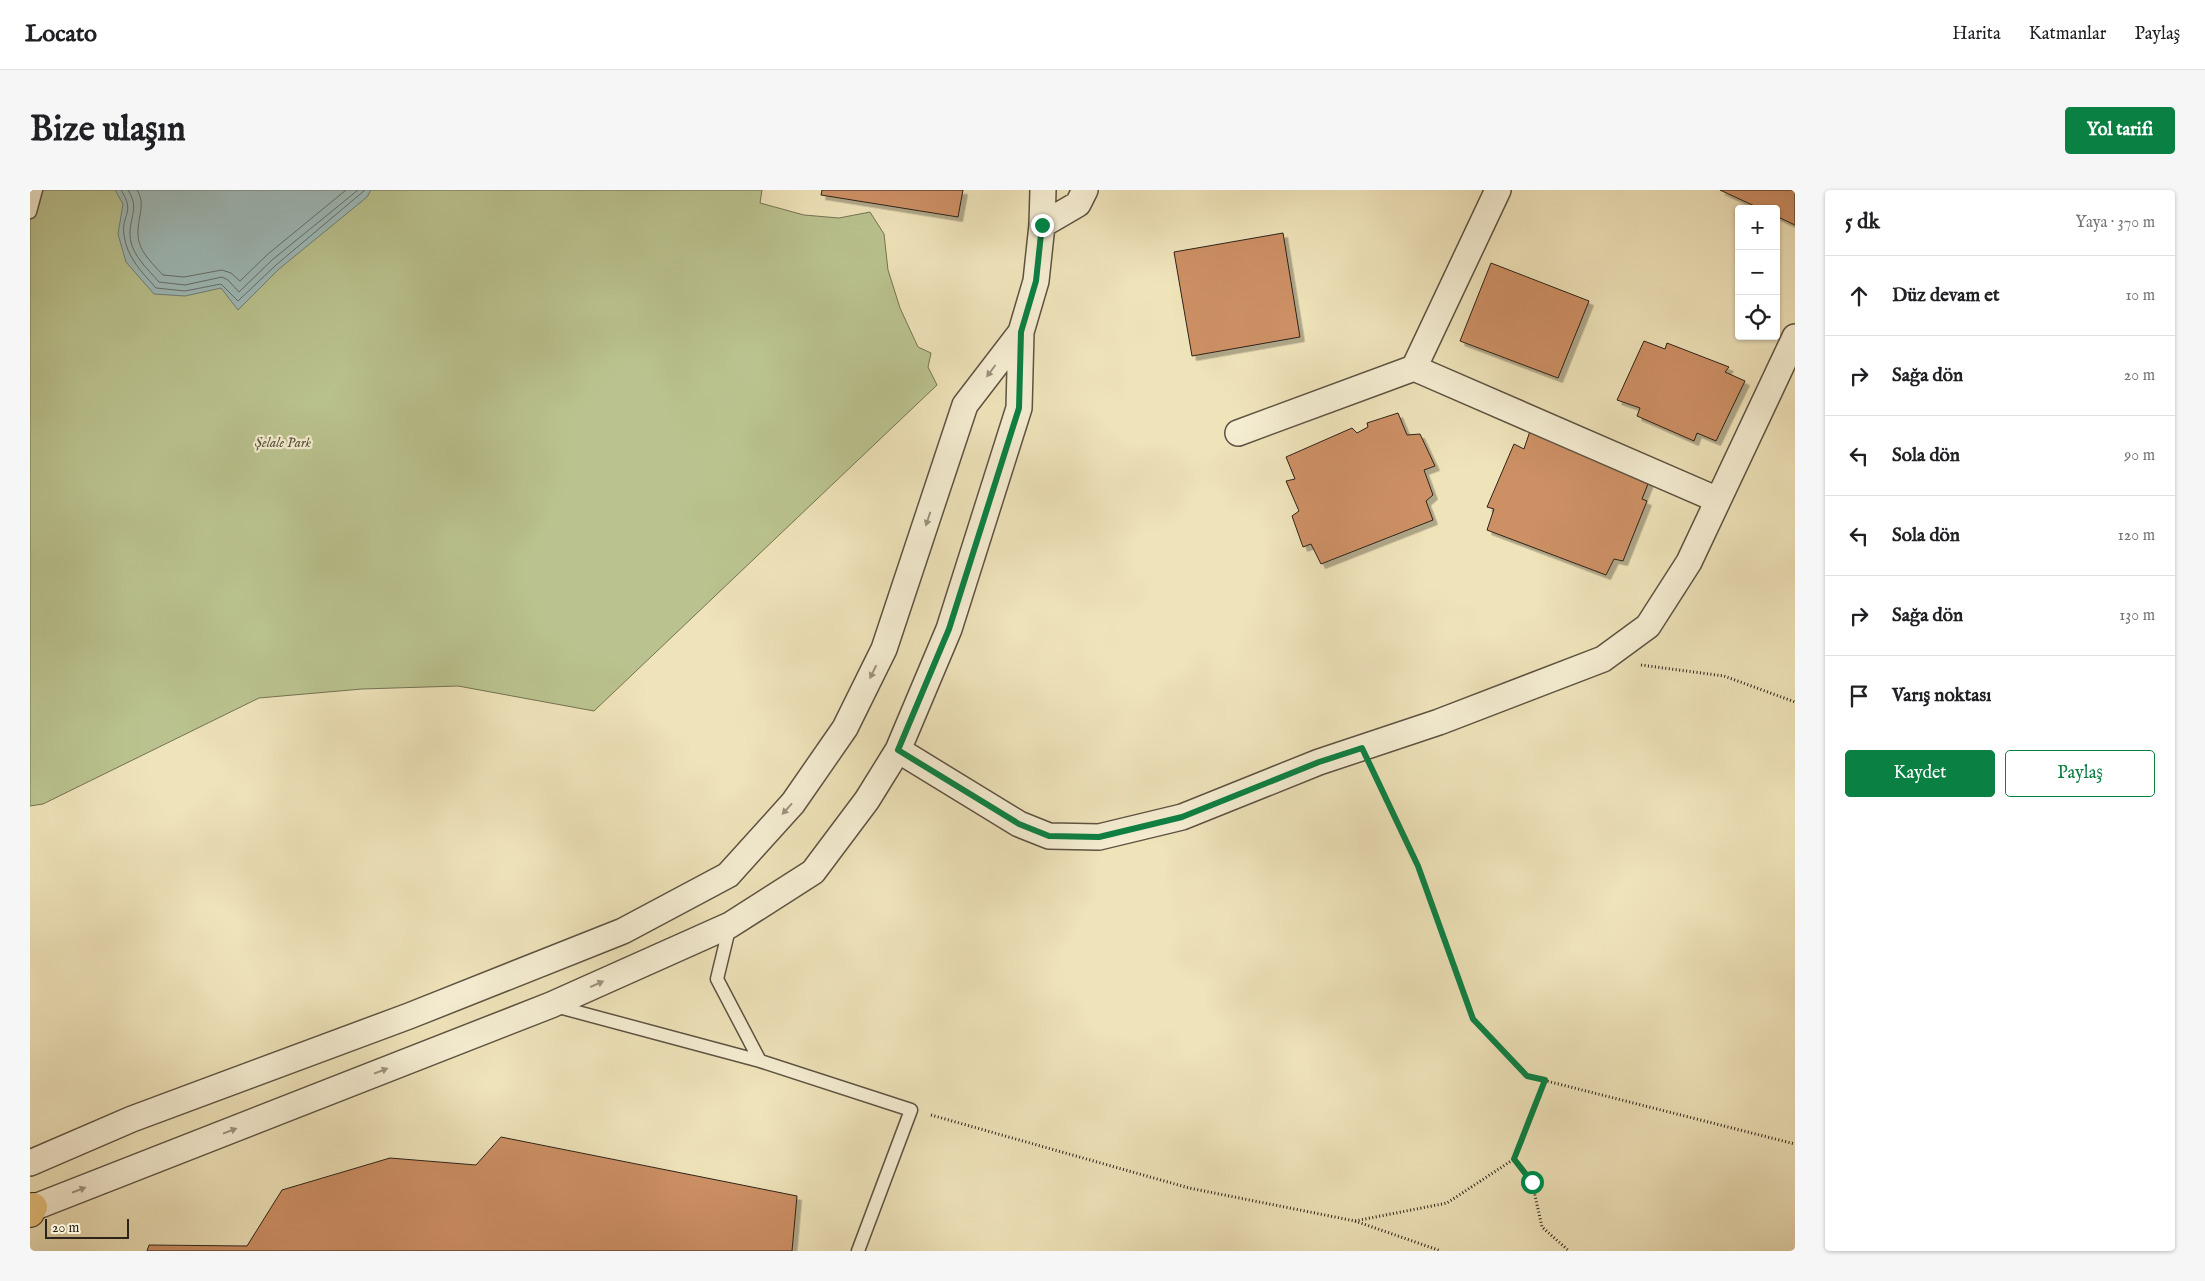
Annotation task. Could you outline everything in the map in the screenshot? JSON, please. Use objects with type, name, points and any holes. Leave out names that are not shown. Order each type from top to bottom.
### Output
[{"type":"street","points":[[31,1210],[550,1005],[730,925],[813,872],[867,800],[898,750],[949,629],[1019,408],[1021,332],[1036,281],[1042,225],[1043,190]]},
{"type":"street","points":[[1042,225],[1078,204],[1084,190]]},
{"type":"street","points":[[1414,368],[1498,190]]},
{"type":"street","points":[[30,1163],[132,1119],[409,1016],[622,931],[728,875],[793,803],[846,728],[884,649],[965,405],[1021,332]]},
{"type":"street","points":[[898,750],[1019,824],[1049,836],[1099,837],[1182,817],[1319,762],[1439,722],[1604,659],[1648,626],[1689,562],[1795,337]]},
{"type":"street","points":[[1238,433],[1414,368],[1718,500]]},
{"type":"lane","points":[[30,212],[36,190]]},
{"type":"lane","points":[[730,925],[717,979],[760,1061]]},
{"type":"lane","points":[[550,1005],[760,1061],[911,1110],[858,1251]]},
{"type":"path","points":[[1604,659],[1724,676],[1795,702]]},
{"type":"path","points":[[1362,748],[1418,866],[1473,1019],[1527,1076],[1795,1144]]},
{"type":"path","points":[[1355,1221],[1447,1204],[1514,1159],[1545,1080]]},
{"type":"path","points":[[911,1110],[1189,1188],[1355,1221],[1441,1251]]},
{"type":"path","points":[[1514,1159],[1532,1182],[1542,1227],[1569,1251]]},
{"type":"green space","name":"Şelale Park","points":[[30,190],[762,190],[760,203],[804,215],[839,218],[870,212],[884,234],[888,270],[900,308],[918,347],[931,353],[928,367],[937,385],[594,711],[458,686],[362,689],[259,698],[43,804],[30,806]]},
{"type":"water","points":[[115,190],[371,190],[367,197],[279,269],[238,310],[221,288],[185,296],[154,294],[126,262],[118,234],[123,204]]},
{"type":"building","points":[[822,190],[963,190],[958,217],[821,195]]},
{"type":"building","points":[[1720,190],[1795,190],[1795,225],[1780,218],[1780,205],[1752,205]]},
{"type":"building","points":[[1283,233],[1300,337],[1192,356],[1174,252]]},
{"type":"building","points":[[1491,263],[1589,301],[1558,378],[1460,341]]},
{"type":"building","points":[[1644,341],[1665,349],[1667,343],[1729,367],[1725,372],[1745,381],[1716,441],[1697,433],[1694,441],[1637,416],[1640,408],[1617,400]]},
{"type":"building","points":[[1398,413],[1407,435],[1420,434],[1435,466],[1424,470],[1433,495],[1426,501],[1433,520],[1321,564],[1311,544],[1303,547],[1292,516],[1299,511],[1286,481],[1295,479],[1286,457],[1352,428],[1357,433],[1368,427],[1367,423]]},
{"type":"building","points":[[1530,431],[1650,479],[1642,499],[1647,501],[1623,561],[1614,559],[1606,575],[1487,530],[1494,509],[1487,507],[1514,444],[1524,449]]},
{"type":"building","points":[[501,1137],[797,1196],[792,1251],[147,1251],[149,1245],[247,1246],[282,1190],[390,1158],[476,1165]]},
{"type":"route","points":[[1042,225],[1036,281],[1021,332],[1019,408],[949,629],[898,750],[1019,824],[1049,836],[1099,837],[1182,817],[1319,762],[1362,748],[1418,866],[1473,1019],[1527,1076],[1545,1080],[1514,1159],[1532,1182]]}]
